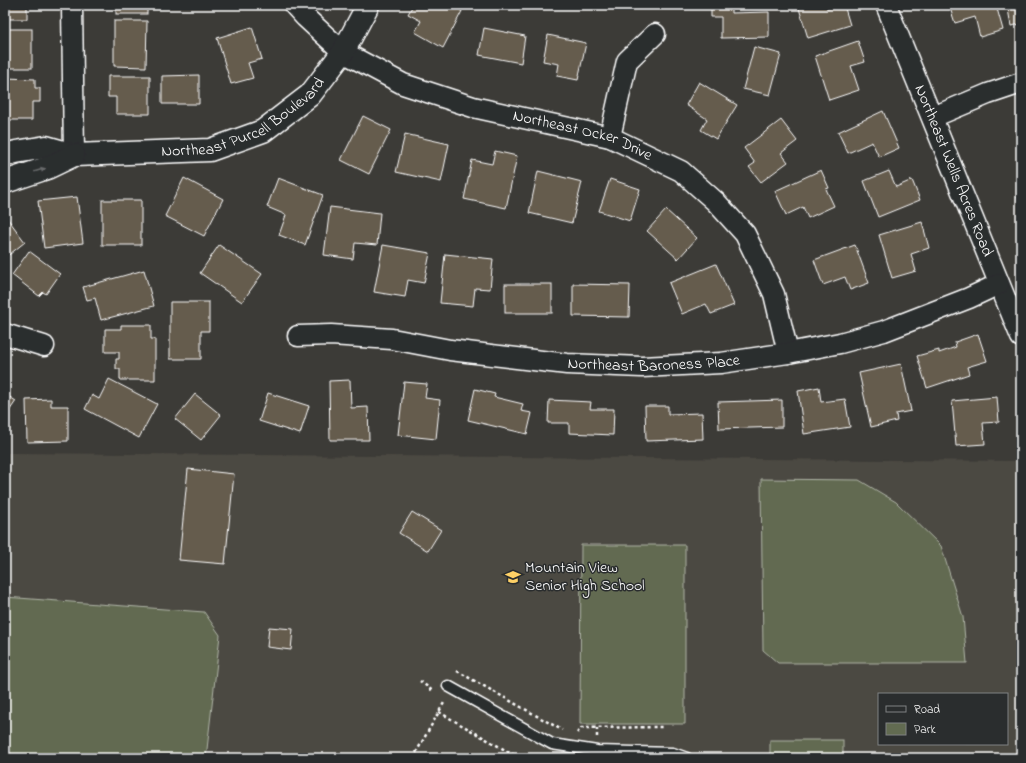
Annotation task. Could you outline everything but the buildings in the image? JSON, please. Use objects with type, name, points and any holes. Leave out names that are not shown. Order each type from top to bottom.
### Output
[{"type":"street","points":[[72,5],[74,155]]},
{"type":"street","name":"Northeast Ocker Drive","points":[[294,5],[305,17],[344,52],[403,84],[473,107],[610,137],[681,172],[716,202],[745,234],[774,294],[788,353]]},
{"type":"street","name":"Northeast Purcell Boulevard","points":[[5,155],[46,147],[74,155],[210,150],[263,131],[310,95],[344,52],[368,5]]},
{"type":"street","name":"Northeast Wells Acres Road","points":[[886,5],[933,117],[1021,337]]},
{"type":"street","points":[[610,137],[627,61],[655,34]]},
{"type":"street","points":[[933,117],[988,94],[1021,83]]},
{"type":"street","name":"Northeast Purcell Boulevard","points":[[5,182],[47,168],[74,155]]},
{"type":"street","name":"Northeast Baroness Place","points":[[298,336],[331,335],[392,339],[450,350],[567,364],[642,367],[721,363],[788,353],[840,343],[884,330],[969,298],[999,284]]},
{"type":"street","points":[[5,334],[44,346]]},
{"type":"lane","points":[[448,686],[552,744],[597,751],[673,753],[687,758]]},
{"type":"path","points":[[457,671],[567,733]]},
{"type":"path","points":[[420,681],[440,696]]},
{"type":"path","points":[[413,758],[446,699]]},
{"type":"path","points":[[439,712],[519,758]]},
{"type":"path","points":[[574,737],[581,728],[662,727]]},
{"type":"path","points":[[391,758],[392,756],[394,758]]},
{"type":"shaded area","name":"Mountain View Senior High School","points":[[5,453],[1021,461],[1021,758],[5,758]]},
{"type":"green space","points":[[761,479],[859,480],[896,502],[941,546],[963,617],[967,663],[778,663],[763,650]]},
{"type":"green space","points":[[581,545],[685,545],[685,724],[580,724]]},
{"type":"green space","points":[[5,597],[204,612],[220,635],[206,758],[5,758]]},
{"type":"green space","points":[[770,740],[843,740],[843,758],[770,758]]},
{"type":"place","name":"Mountain View Senior High School","points":[[513,577]]}]
